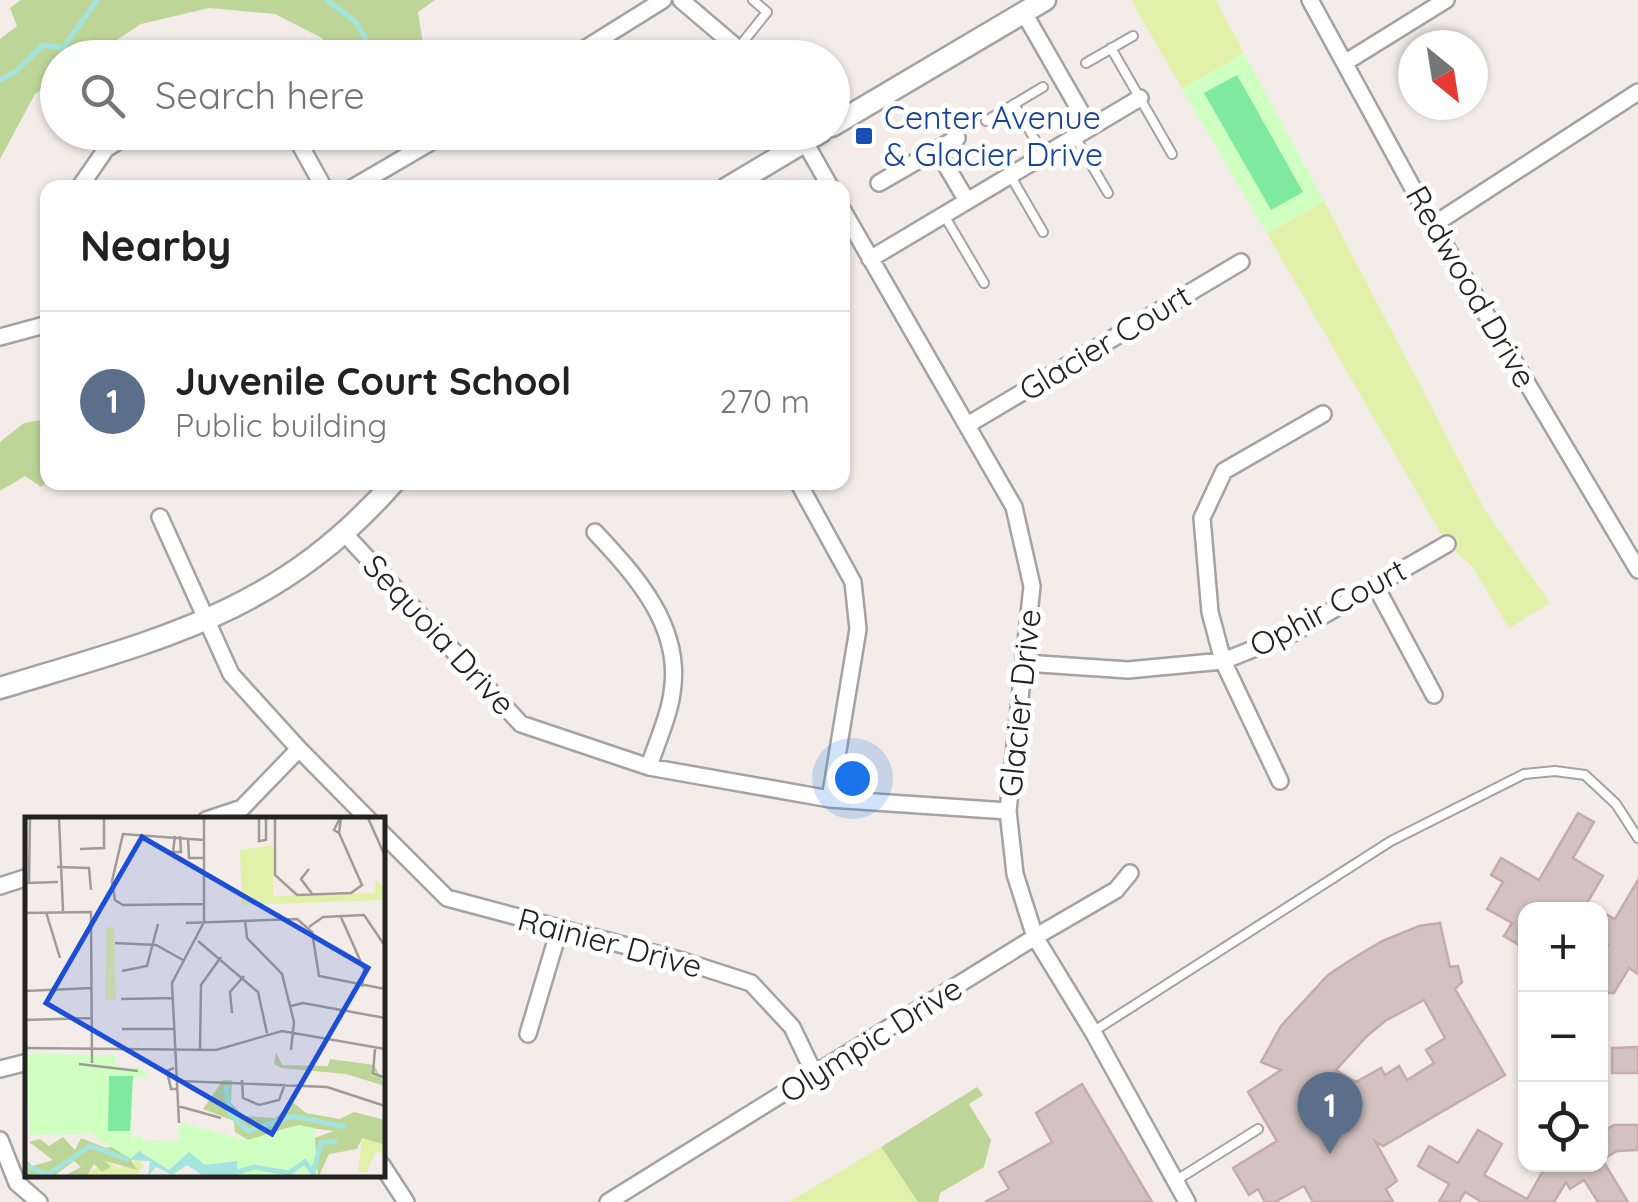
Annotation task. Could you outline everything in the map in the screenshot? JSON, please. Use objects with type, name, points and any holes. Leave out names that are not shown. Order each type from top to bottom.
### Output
[{"type":"street","points":[[599,40],[663,0]]},
{"type":"street","points":[[681,0],[729,40]]},
{"type":"street","points":[[850,115],[1045,0]]},
{"type":"street","name":"Redwood Drive","points":[[1310,0],[1432,225],[1638,570]]},
{"type":"street","points":[[1346,62],[1446,0]]},
{"type":"street","points":[[1024,13],[1090,128]]},
{"type":"street","points":[[1432,225],[1638,92]]},
{"type":"street","points":[[870,259],[1140,98]]},
{"type":"street","points":[[879,184],[957,138]]},
{"type":"street","points":[[85,180],[105,150]]},
{"type":"street","points":[[303,150],[320,180]]},
{"type":"street","points":[[366,180],[417,150]]},
{"type":"street","points":[[739,180],[786,150]]},
{"type":"street","points":[[814,150],[827,180]]},
{"type":"street","points":[[937,150],[968,201]]},
{"type":"street","name":"Glacier Drive","points":[[850,223],[1014,507],[1032,586],[1008,811],[1015,874],[1035,937],[1093,1032],[1187,1202]]},
{"type":"street","name":"Glacier Court","points":[[968,424],[1241,262]]},
{"type":"street","points":[[0,337],[40,326]]},
{"type":"street","points":[[1280,781],[1223,662],[1210,612],[1202,518],[1224,471],[1324,414]]},
{"type":"street","points":[[0,688],[206,622],[270,589],[345,534],[386,490]]},
{"type":"street","points":[[802,490],[852,582],[858,630],[830,799]]},
{"type":"street","points":[[160,517],[232,674],[366,817]]},
{"type":"street","points":[[595,532],[637,578],[670,636],[673,692],[649,767]]},
{"type":"street","name":"Sequoia Drive","points":[[345,534],[522,724],[649,767],[830,799],[1008,811]]},
{"type":"street","name":"Ophir Court","points":[[1025,662],[1128,670],[1223,662],[1291,634],[1448,544]]},
{"type":"street","points":[[1375,585],[1434,695]]},
{"type":"street","points":[[215,817],[242,808],[299,749]]},
{"type":"street","name":"Rainier Drive","points":[[385,836],[448,898],[751,983],[792,1027],[815,1076]]},
{"type":"street","name":"Olympic Drive","points":[[608,1202],[1116,890],[1130,872]]},
{"type":"street","points":[[0,886],[25,878]]},
{"type":"street","points":[[528,1034],[558,930]]},
{"type":"street","points":[[0,1069],[25,1063]]},
{"type":"street","points":[[0,1140],[17,1184],[39,1202]]},
{"type":"street","points":[[385,1170],[406,1202]]},
{"type":"lane","points":[[751,40],[767,12],[753,0]]},
{"type":"lane","points":[[1086,63],[1133,36]]},
{"type":"lane","points":[[1111,48],[1172,154]]},
{"type":"lane","points":[[986,120],[1043,87]]},
{"type":"lane","points":[[1014,104],[1044,155]]},
{"type":"lane","points":[[1075,137],[1108,193]]},
{"type":"lane","points":[[1010,175],[1042,232]]},
{"type":"lane","points":[[944,215],[984,283]]},
{"type":"lane","points":[[1093,1032],[1391,841],[1524,774],[1584,775],[1616,804],[1638,838]]},
{"type":"lane","points":[[1175,1181],[1258,1129]]},
{"type":"green space","points":[[21,0],[435,0],[418,12],[422,40],[323,40],[275,14],[209,8],[141,24],[117,40],[40,40],[40,91],[0,159],[0,39],[17,26],[10,8]]},
{"type":"green space","points":[[1131,0],[1216,0],[1244,53],[1182,89]]},
{"type":"green space","points":[[1244,53],[1324,201],[1267,234],[1182,89]]},
{"type":"green space","points":[[1237,75],[1303,192],[1271,210],[1204,93]]},
{"type":"green space","points":[[1324,201],[1485,510],[1550,603],[1509,628],[1472,566],[1447,544],[1267,234]]},
{"type":"green space","points":[[40,420],[40,486],[25,476],[0,491],[0,442],[24,423]]},
{"type":"green space","points":[[977,1087],[983,1095],[969,1104],[991,1140],[984,1167],[940,1193],[938,1202],[918,1202],[881,1147]]},
{"type":"green space","points":[[881,1147],[919,1202],[789,1202]]},
{"type":"building","points":[[1578,813],[1594,822],[1573,858],[1603,876],[1588,902],[1518,902],[1518,944],[1504,936],[1512,923],[1487,909],[1503,882],[1491,875],[1501,858],[1539,880]]},
{"type":"building","points":[[1638,880],[1638,974],[1629,968],[1614,993],[1608,993],[1608,915],[1615,919]]},
{"type":"building","points":[[1440,923],[1450,967],[1458,966],[1462,982],[1455,989],[1505,1075],[1383,1146],[1375,1141],[1397,1181],[1386,1189],[1393,1202],[1313,1202],[1304,1186],[1275,1202],[1265,1202],[1258,1189],[1249,1195],[1233,1168],[1277,1141],[1248,1092],[1281,1070],[1261,1062],[1281,1026],[1328,975],[1382,941],[1419,926]],"holes":[[[1424,1000],[1445,1038],[1426,1050],[1434,1063],[1407,1080],[1399,1066],[1385,1075],[1381,1068],[1356,1082],[1336,1070],[1385,1021]]]},
{"type":"building","points":[[1638,1047],[1638,1073],[1612,1073],[1612,1048]]},
{"type":"building","points":[[1082,1084],[1152,1202],[985,1202],[1009,1189],[999,1172],[1052,1142],[1036,1113]]},
{"type":"building","points":[[1638,1125],[1638,1150],[1617,1151],[1608,1156],[1608,1128]]},
{"type":"building","points":[[1478,1130],[1502,1144],[1484,1175],[1527,1199],[1542,1172],[1608,1172],[1608,1169],[1628,1202],[1598,1202],[1584,1180],[1570,1189],[1566,1182],[1554,1202],[1482,1202],[1465,1192],[1459,1202],[1439,1202],[1449,1184],[1418,1166],[1429,1146],[1458,1163]]},
{"type":"waterway","points":[[69,40],[97,0]]},
{"type":"waterway","points":[[327,0],[356,22],[366,40]]},
{"type":"waterway","points":[[0,80],[15,72],[40,48]]},
{"type":"place","name":"Center Avenue & Glacier Drive","points":[[864,136]]},
{"type":"place","name":"Juvenile Court School","points":[[1330,1154]]}]
